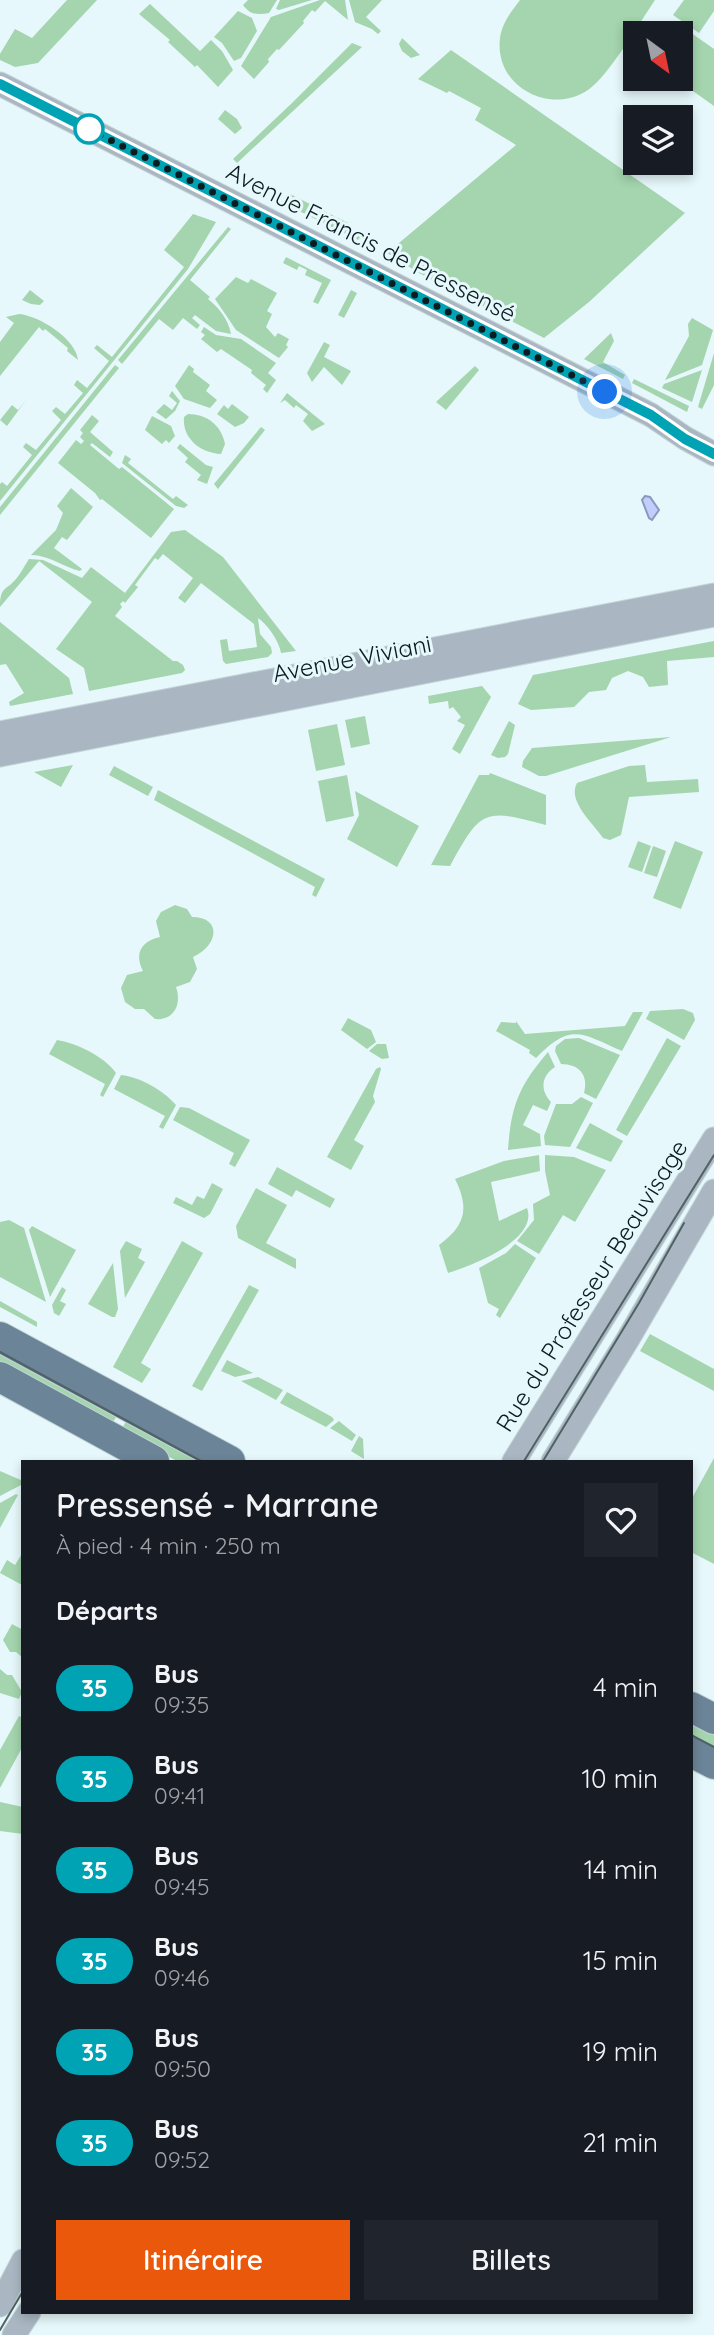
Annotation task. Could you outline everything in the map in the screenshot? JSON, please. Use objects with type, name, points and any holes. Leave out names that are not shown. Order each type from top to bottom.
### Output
[{"type":"main road","points":[[0,1337],[228,1460]]},
{"type":"main road","points":[[0,1377],[152,1460]]},
{"type":"main road","points":[[693,1708],[714,1719]]},
{"type":"main road","points":[[693,1753],[714,1764]]},
{"type":"street","name":"Avenue Francis de Pressensé","points":[[0,84],[644,411],[685,439],[714,454]]},
{"type":"street","name":"Avenue Viviani","points":[[0,733],[714,595]]},
{"type":"street","name":"Avenue Viviani","points":[[0,755],[714,615]]},
{"type":"street","name":"Rue du Professeur Beauvisage","points":[[515,1460],[714,1139]]},
{"type":"street","points":[[554,1460],[714,1191]]},
{"type":"street","points":[[0,2305],[21,2266]]},
{"type":"street","points":[[15,2335],[28,2314]]},
{"type":"green space","points":[[67,0],[97,0],[38,63],[15,67],[0,60],[0,54],[15,29],[32,38]]},
{"type":"green space","points":[[248,0],[277,0],[269,13],[254,14],[243,5]]},
{"type":"green space","points":[[280,0],[312,0],[279,10],[276,9]]},
{"type":"green space","points":[[320,0],[345,0],[348,20],[325,1],[315,12],[312,10],[304,23],[268,59],[269,62],[254,79],[241,66],[271,17]]},
{"type":"green space","points":[[349,0],[382,0],[366,17],[381,31],[378,34],[355,22]]},
{"type":"green space","points":[[520,0],[655,0],[641,21],[623,21],[623,48],[605,74],[588,90],[557,100],[541,98],[527,92],[506,70],[500,55],[500,38],[507,18]]},
{"type":"green space","points":[[684,0],[714,0],[714,11],[699,33],[693,29],[693,21],[682,21],[673,15]]},
{"type":"green space","points":[[150,4],[200,51],[211,40],[222,51],[233,70],[218,87],[139,14]]},
{"type":"green space","points":[[238,11],[252,18],[257,31],[241,58],[234,61],[222,43],[214,37]]},
{"type":"green space","points":[[693,34],[714,49],[714,106],[693,91]]},
{"type":"green space","points":[[402,38],[420,55],[411,58],[402,51],[399,44]]},
{"type":"green space","points":[[352,43],[362,47],[237,163],[233,159]]},
{"type":"green space","points":[[451,50],[623,170],[623,175],[630,175],[685,213],[589,302],[544,338],[419,273],[387,253],[516,145],[475,120],[481,108],[418,79]]},
{"type":"green space","points":[[225,110],[237,119],[242,128],[235,134],[218,119]]},
{"type":"green space","points":[[290,194],[348,223],[346,227],[362,235],[358,240],[281,202]]},
{"type":"green space","points":[[193,214],[216,222],[188,269],[0,501],[0,484],[2,482],[7,486],[32,455],[23,447],[26,443],[36,450],[61,420],[52,411],[56,407],[65,414],[83,393],[74,385],[77,380],[87,388],[109,361],[94,348],[97,345],[112,357],[184,267],[164,250]]},
{"type":"green space","points":[[228,227],[231,229],[190,280],[210,297],[208,299],[223,315],[231,334],[216,331],[195,315],[192,318],[200,325],[197,329],[183,318],[173,330],[159,319],[122,364],[118,360]]},
{"type":"green space","points":[[286,257],[331,280],[318,304],[313,302],[322,283],[305,275],[307,270],[299,266],[297,270],[283,263]]},
{"type":"green space","points":[[236,277],[248,283],[251,279],[277,293],[267,311],[272,314],[266,327],[275,337],[278,333],[289,339],[286,345],[288,347],[279,358],[236,330],[215,299]]},
{"type":"green space","points":[[30,290],[44,301],[40,305],[22,300]]},
{"type":"green space","points":[[351,290],[357,293],[344,318],[338,315]]},
{"type":"green space","points":[[19,314],[37,319],[56,330],[71,344],[78,360],[67,351],[68,348],[39,327],[0,376],[0,342],[14,323],[6,317]]},
{"type":"green space","points":[[692,318],[713,330],[702,365],[665,380],[689,336],[688,324]]},
{"type":"green space","points":[[204,327],[216,335],[241,339],[276,363],[268,373],[276,380],[267,393],[263,389],[266,385],[251,373],[252,370],[221,349],[217,352],[201,339],[205,335],[201,332]]},
{"type":"green space","points":[[611,333],[614,341],[603,362],[625,375],[623,379],[584,359]]},
{"type":"green space","points":[[324,342],[330,345],[324,357],[351,371],[342,385],[324,367],[312,382],[307,373]]},
{"type":"green space","points":[[714,353],[714,385],[702,409],[698,407]]},
{"type":"green space","points":[[115,365],[119,368],[0,515],[0,507]]},
{"type":"green space","points":[[189,365],[194,369],[193,372],[210,385],[206,391],[217,400],[210,408],[184,399],[175,386]]},
{"type":"green space","points":[[475,366],[479,370],[446,410],[436,402]]},
{"type":"green space","points":[[702,370],[692,402],[662,388],[664,384]]},
{"type":"green space","points":[[634,379],[689,406],[687,412],[632,383]]},
{"type":"green space","points":[[172,391],[180,401],[175,411],[166,419],[156,412],[164,404],[172,410],[177,403],[169,396]]},
{"type":"green space","points":[[287,393],[325,424],[312,431],[303,421],[308,414],[296,405],[294,408],[285,400],[280,403]]},
{"type":"green space","points":[[26,400],[7,426],[0,420],[12,405],[18,410]]},
{"type":"green space","points":[[232,404],[249,417],[235,427],[217,414],[224,405],[228,409]]},
{"type":"green space","points":[[188,414],[207,418],[217,426],[225,444],[221,454],[206,451],[194,443],[184,425],[184,417]]},
{"type":"green space","points":[[92,415],[99,421],[90,432],[113,452],[110,457],[92,443],[90,445],[174,509],[151,538],[100,500],[58,463],[76,440],[81,444],[84,441],[80,437],[83,433],[80,430]]},
{"type":"green space","points":[[152,416],[171,426],[175,436],[169,443],[166,440],[162,444],[145,430]]},
{"type":"green space","points":[[261,427],[265,430],[218,489],[214,484]]},
{"type":"green space","points":[[180,444],[206,465],[213,467],[207,484],[197,480],[201,475],[185,462],[188,458],[177,448]]},
{"type":"green space","points":[[125,455],[131,459],[128,463],[173,499],[176,496],[188,505],[184,508],[176,506],[122,463]]},
{"type":"green space","points":[[71,488],[93,507],[67,540],[62,537],[54,548],[82,569],[80,571],[44,557],[31,555],[56,530],[63,513],[57,506]]},
{"type":"green space","points":[[185,530],[223,557],[296,651],[281,653],[278,643],[258,618],[260,634],[271,647],[272,653],[268,657],[226,664],[223,661],[220,640],[227,639],[229,651],[257,647],[254,624],[201,583],[185,603],[178,598],[193,578],[163,554],[158,560],[155,558],[135,585],[138,587],[125,603],[123,601],[120,604],[122,607],[115,616],[173,661],[183,665],[185,670],[182,673],[89,691],[84,668],[56,649],[92,602],[39,561],[0,607],[2,592],[16,579],[29,559],[43,560],[82,578],[91,567],[125,593],[171,532]]},
{"type":"green space","points":[[0,622],[69,678],[73,694],[10,706],[9,702],[24,693],[6,664],[0,665]]},
{"type":"green space","points":[[714,641],[714,657],[667,661],[668,685],[649,687],[643,677],[628,671],[612,678],[606,690],[589,692],[574,707],[531,710],[518,704],[533,675]]},
{"type":"green space","points":[[482,686],[491,697],[460,754],[452,749],[465,725],[457,721],[461,717],[453,707],[449,709],[448,701],[429,704],[428,696]]},
{"type":"green space","points":[[365,716],[370,744],[351,748],[345,720]]},
{"type":"green space","points":[[509,721],[515,725],[508,754],[498,758],[491,755]]},
{"type":"green space","points":[[337,724],[345,765],[316,771],[308,730]]},
{"type":"green space","points":[[671,737],[546,776],[539,776],[522,767],[532,748]]},
{"type":"green space","points":[[73,765],[61,787],[34,772]]},
{"type":"green space","points":[[645,765],[647,782],[698,779],[699,792],[629,797],[621,835],[610,840],[603,838],[578,804],[575,797],[577,783],[629,766]]},
{"type":"green space","points":[[114,766],[153,787],[148,796],[109,775]]},
{"type":"green space","points":[[490,773],[546,795],[546,825],[509,816],[486,818],[469,834],[450,866],[431,865],[479,775]]},
{"type":"green space","points":[[347,775],[354,816],[326,822],[318,781]]},
{"type":"green space","points":[[158,790],[325,879],[316,897],[312,895],[315,887],[154,800]]},
{"type":"green space","points":[[355,791],[419,826],[397,867],[347,839],[359,815]]},
{"type":"green space","points":[[638,841],[651,846],[642,872],[628,867]]},
{"type":"green space","points":[[675,841],[703,852],[681,909],[653,898]]},
{"type":"green space","points":[[653,846],[666,851],[657,877],[644,873]]},
{"type":"green space","points":[[175,905],[187,909],[192,917],[208,922],[214,932],[208,946],[193,957],[197,969],[190,982],[176,987],[178,999],[175,1010],[167,1017],[155,1019],[144,1009],[135,1009],[125,1002],[121,988],[127,975],[143,971],[139,959],[141,949],[148,942],[160,937],[156,921],[161,912]]},
{"type":"green space","points":[[683,1009],[693,1013],[695,1020],[684,1040],[646,1019],[650,1011]]},
{"type":"green space","points":[[633,1012],[643,1012],[622,1051],[577,1034],[558,1039],[536,1058],[529,1053],[530,1050],[496,1031],[501,1022],[516,1021],[525,1034],[625,1026]]},
{"type":"green space","points":[[348,1018],[371,1030],[376,1042],[367,1049],[341,1030]]},
{"type":"green space","points":[[579,1038],[620,1055],[596,1099],[584,1093],[584,1076],[578,1068],[561,1064],[555,1051],[556,1046],[565,1039]]},
{"type":"green space","points":[[667,1038],[681,1046],[627,1136],[616,1130]]},
{"type":"green space","points":[[57,1040],[89,1051],[116,1073],[103,1097],[100,1095],[105,1084],[49,1054]]},
{"type":"green space","points":[[377,1044],[386,1044],[389,1058],[382,1059],[369,1051]]},
{"type":"green space","points":[[548,1052],[555,1067],[547,1075],[544,1088],[551,1102],[547,1111],[533,1105],[523,1125],[540,1134],[541,1146],[508,1150],[511,1120],[518,1097],[530,1075]]},
{"type":"green space","points":[[380,1067],[373,1096],[375,1102],[354,1140],[364,1146],[351,1170],[327,1157],[376,1069]]},
{"type":"green space","points":[[121,1075],[151,1085],[176,1105],[163,1129],[159,1127],[165,1116],[114,1089]]},
{"type":"green space","points":[[581,1097],[593,1103],[570,1147],[545,1145],[544,1136],[556,1104],[572,1104]]},
{"type":"green space","points":[[180,1107],[189,1108],[250,1140],[235,1167],[229,1164],[234,1153],[173,1120]]},
{"type":"green space","points":[[590,1123],[623,1141],[611,1162],[576,1148]]},
{"type":"green space","points":[[539,1155],[540,1171],[491,1182],[499,1221],[527,1208],[528,1220],[523,1231],[501,1250],[448,1273],[439,1245],[455,1231],[462,1216],[462,1199],[455,1179],[504,1161]]},
{"type":"green space","points":[[545,1155],[574,1157],[606,1170],[575,1222],[563,1215],[539,1254],[517,1241],[534,1220],[533,1204],[550,1195]]},
{"type":"green space","points":[[277,1167],[335,1199],[330,1208],[296,1190],[292,1197],[268,1184]]},
{"type":"green space","points":[[212,1183],[223,1189],[210,1214],[204,1218],[173,1203],[176,1197],[192,1205],[197,1196],[204,1199]]},
{"type":"green space","points":[[256,1188],[287,1205],[266,1243],[296,1259],[296,1269],[238,1238],[236,1226]]},
{"type":"green space","points":[[9,1220],[24,1228],[46,1302],[0,1277],[0,1222]]},
{"type":"green space","points":[[32,1226],[76,1250],[50,1297],[29,1230]]},
{"type":"green space","points":[[126,1241],[142,1249],[138,1258],[145,1262],[125,1298],[120,1251]]},
{"type":"green space","points":[[182,1241],[203,1253],[141,1363],[151,1369],[142,1383],[113,1367]]},
{"type":"green space","points":[[515,1244],[536,1258],[500,1318],[496,1315],[499,1309],[488,1303],[479,1268],[506,1253]]},
{"type":"green space","points":[[113,1263],[118,1309],[115,1317],[88,1304]]},
{"type":"green space","points":[[249,1285],[259,1290],[202,1391],[192,1386]]},
{"type":"green space","points":[[62,1287],[66,1290],[60,1301],[66,1304],[59,1316],[54,1313],[52,1305]]},
{"type":"green space","points":[[0,1301],[37,1322],[37,1327],[0,1307]]},
{"type":"green space","points":[[650,1334],[714,1369],[714,1391],[640,1351]]},
{"type":"green space","points":[[0,1348],[119,1412],[111,1426],[0,1366]]},
{"type":"green space","points":[[227,1360],[253,1373],[235,1377],[221,1371]]},
{"type":"green space","points":[[258,1377],[283,1390],[276,1400],[241,1381]]},
{"type":"green space","points":[[287,1392],[334,1420],[326,1427],[280,1403]]},
{"type":"green space","points":[[128,1417],[207,1460],[175,1460],[121,1431]]},
{"type":"green space","points":[[339,1421],[356,1435],[352,1441],[330,1428]]},
{"type":"green space","points":[[359,1436],[363,1439],[364,1459],[351,1451]]},
{"type":"green space","points":[[714,1458],[714,1564],[693,1553],[693,1496]]},
{"type":"green space","points":[[0,1471],[21,1480],[21,1485],[0,1496]]},
{"type":"green space","points":[[18,1495],[0,1528],[0,1503]]},
{"type":"green space","points":[[21,1555],[21,1584],[0,1573],[7,1560],[15,1565]]},
{"type":"green space","points":[[12,1624],[21,1629],[21,1656],[16,1652],[10,1652],[3,1640]]},
{"type":"green space","points":[[0,1669],[7,1675],[12,1675],[21,1694],[19,1699],[0,1693]]},
{"type":"green space","points":[[19,1716],[21,1717],[21,1750],[0,1788],[0,1750]]},
{"type":"green space","points":[[693,1717],[714,1728],[714,1758],[693,1747]]},
{"type":"green space","points":[[0,1802],[21,1807],[21,1834],[0,1831]]},
{"type":"water","points":[[645,496],[650,497],[659,510],[652,520],[642,500]]},
{"type":"tram line","points":[[525,1460],[714,1155]]},
{"type":"tram line","points":[[544,1460],[684,1223]]},
{"type":"tram line","points":[[0,1352],[199,1460]]},
{"type":"tram line","points":[[693,1736],[714,1747]]},
{"type":"tram line","points":[[0,2330],[21,2294]]},
{"type":"bus line","name":"35","points":[[0,84],[651,415],[685,439],[714,454]]},
{"type":"route","points":[[89,129],[605,392]]}]
